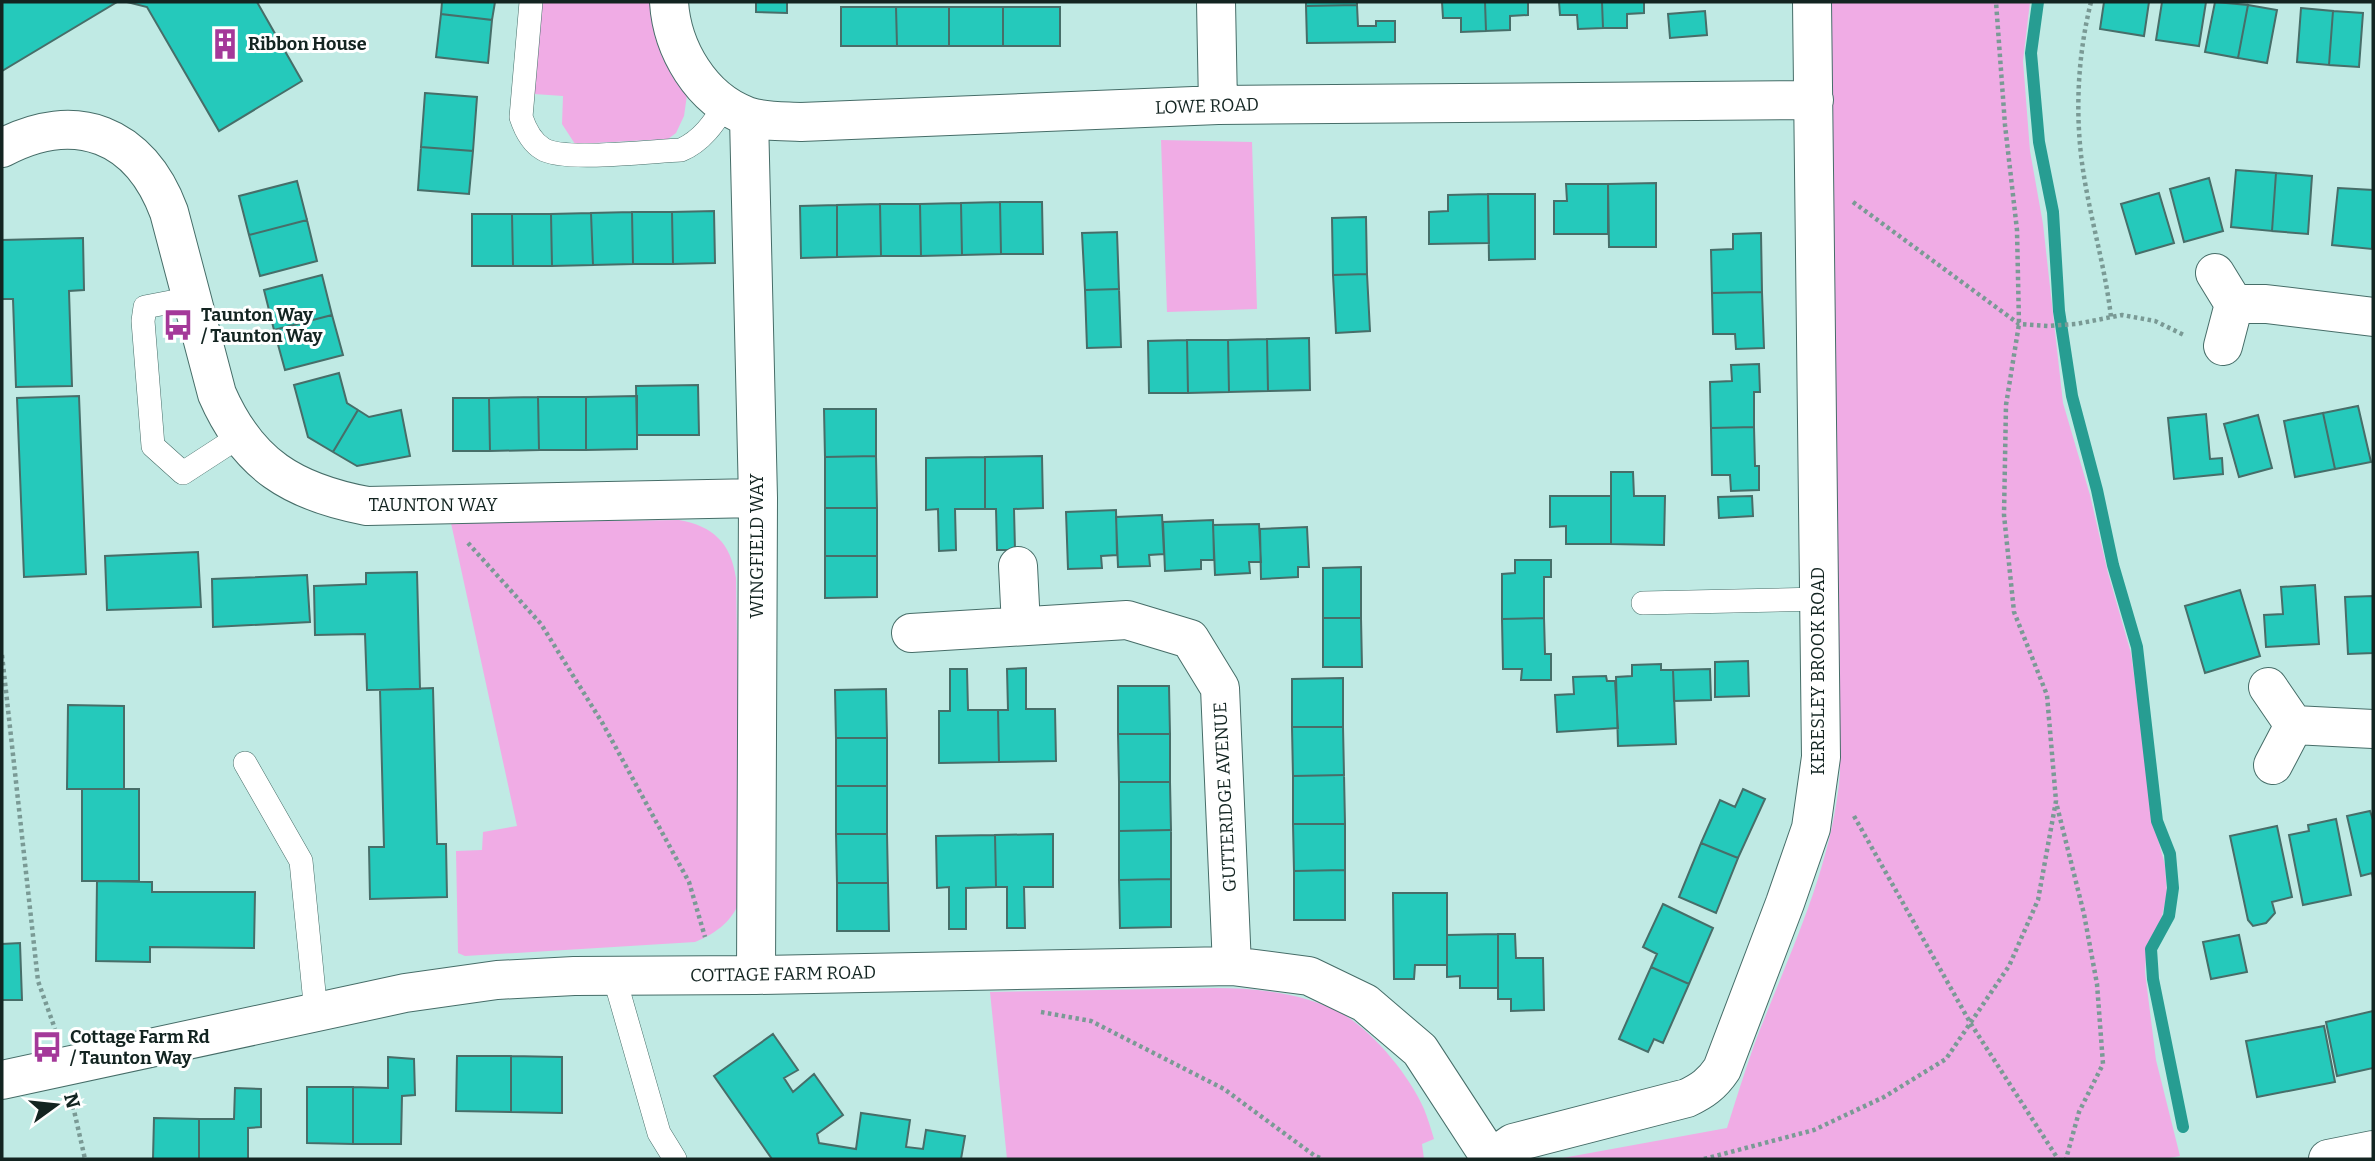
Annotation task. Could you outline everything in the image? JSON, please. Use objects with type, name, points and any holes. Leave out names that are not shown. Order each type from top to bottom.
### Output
[{"type":"street","points":[[670,2],[674,32],[692,71],[704,86],[738,111]]},
{"type":"street","points":[[1216,2],[1218,105]]},
{"type":"street","name":"KERESLEY BROOK ROAD","points":[[1491,1159],[1513,1143],[1687,1098],[1714,1082],[1722,1069],[1811,828],[1821,757],[1812,2]]},
{"type":"street","name":"LOWE ROAD","points":[[738,111],[773,121],[801,122],[1218,105],[1814,100]]},
{"type":"street","name":"WINGFIELD WAY","points":[[738,111],[758,498],[756,975]]},
{"type":"street","name":"TAUNTON WAY","points":[[2,148],[26,136],[73,128],[93,132],[126,150],[142,164],[161,190],[217,394],[229,421],[247,446],[271,467],[289,481],[317,494],[368,506],[758,498]]},
{"type":"street","points":[[2223,346],[2225,288],[2266,304],[2373,317]]},
{"type":"street","points":[[1018,566],[1021,626]]},
{"type":"street","name":"GUTTERIDGE AVENUE","points":[[911,633],[1126,620],[1190,639],[1220,688],[1232,966]]},
{"type":"street","points":[[2268,687],[2294,725]]},
{"type":"street","points":[[2294,725],[2373,729]]},
{"type":"street","points":[[2273,765],[2294,725]]},
{"type":"street","name":"COTTAGE FARM ROAD","points":[[2,1080],[316,1013],[450,986],[497,980],[1232,966],[1309,976],[1365,1003],[1420,1049],[1491,1159]]},
{"type":"street","points":[[2328,1159],[2373,1150]]},
{"type":"lane","points":[[531,2],[521,117],[525,130],[543,150],[569,155],[681,150],[738,111]]},
{"type":"lane","points":[[192,299],[145,307],[142,321],[153,446],[183,473],[240,436]]},
{"type":"lane","points":[[1643,603],[1819,599]]},
{"type":"lane","points":[[245,764],[301,861],[316,1013]]},
{"type":"lane","points":[[614,976],[659,1133],[675,1159]]},
{"type":"path","points":[[1996,2],[2005,125],[2017,230],[2019,324],[2006,405],[2004,515],[2014,612],[2047,695],[2056,802],[2084,914],[2095,972],[2103,1064],[2079,1112],[2066,1159]]},
{"type":"path","points":[[2091,2],[2078,104],[2082,164],[2111,317]]},
{"type":"path","points":[[1815,187],[1837,189],[2019,324],[2076,324],[2122,315],[2155,321],[2190,338],[2225,288]]},
{"type":"path","points":[[426,505],[470,545],[541,624],[603,724],[689,882],[708,948],[710,976]]},
{"type":"path","points":[[2,655],[38,981],[69,1067],[74,1117],[85,1159]]},
{"type":"path","points":[[1821,757],[1971,1024],[2058,1159]]},
{"type":"path","points":[[1704,1159],[1814,1130],[1884,1097],[1946,1059],[2009,966],[2038,900],[2056,802]]},
{"type":"path","points":[[1040,1011],[1091,1021],[1224,1088],[1315,1156],[1323,1159]]},
{"type":"shaded area","points":[[542,2],[653,2],[687,95],[684,116],[676,133],[668,139],[575,144],[562,124],[563,96],[534,94]]},
{"type":"shaded area","points":[[1829,2],[2030,2],[2023,61],[2030,151],[2043,224],[2063,403],[2131,653],[2155,828],[2165,865],[2167,894],[2161,920],[2146,955],[2145,972],[2156,1060],[2180,1156],[2164,1159],[1557,1159],[1727,1128],[1754,1044],[1812,897],[1830,836],[1840,773]]},
{"type":"shaded area","points":[[1161,140],[1252,142],[1257,309],[1167,312]]},
{"type":"shaded area","points":[[679,520],[702,527],[718,538],[730,555],[736,578],[741,897],[738,905],[724,925],[695,942],[465,956],[458,953],[456,851],[482,850],[483,832],[517,826],[451,523]]},
{"type":"shaded area","points":[[1247,989],[1296,996],[1326,1006],[1353,1021],[1389,1055],[1418,1096],[1434,1139],[1422,1144],[1424,1159],[1007,1159],[990,992]]},
{"type":"building","points":[[2,2],[117,2],[2,71]]},
{"type":"building","name":"Ribbon House","points":[[127,2],[257,2],[302,81],[219,131],[147,7]]},
{"type":"building","points":[[442,2],[495,2],[492,20],[441,14]]},
{"type":"building","points":[[756,2],[787,2],[787,13],[756,12]]},
{"type":"building","points":[[1306,2],[1357,2],[1357,5],[1306,6]]},
{"type":"building","points":[[1442,2],[1485,2],[1486,31],[1461,32],[1461,18],[1443,18]]},
{"type":"building","points":[[1485,2],[1528,2],[1528,15],[1510,16],[1510,30],[1486,31]]},
{"type":"building","points":[[1559,2],[1602,2],[1603,28],[1578,29],[1577,15],[1560,15]]},
{"type":"building","points":[[1602,2],[1644,2],[1644,13],[1627,14],[1627,28],[1603,28]]},
{"type":"building","points":[[2104,2],[2149,2],[2144,36],[2100,29]]},
{"type":"building","points":[[2162,2],[2206,2],[2199,46],[2156,40]]},
{"type":"building","points":[[2215,2],[2248,5],[2238,58],[2205,52]]},
{"type":"building","points":[[1357,5],[1358,26],[1376,26],[1376,21],[1395,21],[1395,42],[1307,43],[1306,6]]},
{"type":"building","points":[[2248,5],[2277,10],[2267,63],[2238,58]]},
{"type":"building","points":[[841,7],[896,7],[897,46],[841,46]]},
{"type":"building","points":[[896,7],[949,7],[949,46],[897,46]]},
{"type":"building","points":[[949,7],[1003,7],[1003,46],[949,46]]},
{"type":"building","points":[[1003,7],[1060,7],[1060,46],[1003,46]]},
{"type":"building","points":[[2301,8],[2333,11],[2329,65],[2297,62]]},
{"type":"building","points":[[1705,11],[1707,35],[1670,38],[1668,14]]},
{"type":"building","points":[[2333,11],[2363,13],[2359,67],[2329,65]]},
{"type":"building","points":[[441,14],[492,20],[488,63],[436,57]]},
{"type":"building","points":[[425,93],[477,97],[473,151],[421,147]]},
{"type":"building","points":[[421,147],[473,151],[469,194],[418,190]]},
{"type":"building","points":[[2236,170],[2276,173],[2272,231],[2231,227]]},
{"type":"building","points":[[2276,173],[2312,176],[2308,234],[2272,231]]},
{"type":"building","points":[[2209,178],[2223,231],[2184,242],[2170,189]]},
{"type":"building","points":[[297,181],[307,220],[249,235],[239,196]]},
{"type":"building","points":[[1656,183],[1656,247],[1609,247],[1608,184]]},
{"type":"building","points":[[1566,184],[1608,184],[1608,234],[1554,234],[1554,201],[1567,201]]},
{"type":"building","points":[[2338,188],[2373,190],[2372,249],[2332,245]]},
{"type":"building","points":[[2159,193],[2174,243],[2136,254],[2121,204]]},
{"type":"building","points":[[1488,194],[1535,194],[1535,259],[1489,260]]},
{"type":"building","points":[[1488,194],[1489,243],[1429,244],[1429,212],[1448,211],[1448,195]]},
{"type":"building","points":[[1000,202],[1001,254],[962,255],[961,203]]},
{"type":"building","points":[[1000,202],[1042,202],[1043,254],[1001,254]]},
{"type":"building","points":[[961,203],[962,255],[921,256],[920,204]]},
{"type":"building","points":[[880,204],[881,256],[837,257],[837,205]]},
{"type":"building","points":[[880,204],[920,204],[921,256],[881,256]]},
{"type":"building","points":[[837,205],[837,257],[801,258],[800,206]]},
{"type":"building","points":[[714,211],[715,263],[673,264],[672,212]]},
{"type":"building","points":[[632,212],[672,212],[673,264],[633,264]]},
{"type":"building","points":[[632,212],[633,264],[593,265],[591,213]]},
{"type":"building","points":[[591,213],[593,265],[552,266],[551,214]]},
{"type":"building","points":[[472,214],[512,214],[513,266],[472,266]]},
{"type":"building","points":[[512,214],[551,214],[552,266],[513,266]]},
{"type":"building","points":[[1366,217],[1367,274],[1333,275],[1332,218]]},
{"type":"building","points":[[307,220],[317,261],[260,276],[249,235]]},
{"type":"building","points":[[1117,232],[1119,289],[1085,290],[1082,233]]},
{"type":"building","points":[[1761,233],[1762,292],[1712,293],[1711,250],[1733,249],[1733,234]]},
{"type":"building","points":[[83,238],[84,290],[69,291],[72,386],[16,387],[13,299],[2,299],[2,240]]},
{"type":"building","points":[[1367,274],[1370,331],[1336,333],[1333,275]]},
{"type":"building","points":[[322,275],[332,315],[274,330],[264,290]]},
{"type":"building","points":[[1119,289],[1121,347],[1087,348],[1085,290]]},
{"type":"building","points":[[1762,292],[1764,348],[1736,349],[1735,334],[1713,334],[1712,293]]},
{"type":"building","points":[[332,315],[343,355],[285,370],[274,330]]},
{"type":"building","points":[[1309,338],[1310,390],[1268,391],[1267,339]]},
{"type":"building","points":[[1267,339],[1268,391],[1229,392],[1228,340]]},
{"type":"building","points":[[1187,340],[1228,340],[1229,392],[1188,393]]},
{"type":"building","points":[[1187,340],[1188,393],[1149,393],[1148,341]]},
{"type":"building","points":[[1759,364],[1760,392],[1754,392],[1754,427],[1711,428],[1710,382],[1732,381],[1731,365]]},
{"type":"building","points":[[339,373],[347,403],[358,410],[333,452],[308,437],[294,385]]},
{"type":"building","points":[[698,385],[699,435],[637,435],[636,386]]},
{"type":"building","points":[[79,396],[86,574],[24,577],[17,398]]},
{"type":"building","points":[[637,396],[637,449],[586,450],[586,397]]},
{"type":"building","points":[[538,397],[586,397],[586,450],[539,450]]},
{"type":"building","points":[[538,397],[539,450],[490,451],[489,398]]},
{"type":"building","points":[[453,398],[489,398],[490,451],[453,451]]},
{"type":"building","points":[[2358,406],[2371,462],[2335,469],[2323,413]]},
{"type":"building","points":[[824,409],[876,409],[876,456],[825,457]]},
{"type":"building","points":[[358,410],[369,417],[401,410],[410,456],[357,466],[333,452]]},
{"type":"building","points":[[2323,413],[2335,469],[2295,477],[2284,421]]},
{"type":"building","points":[[2206,414],[2210,459],[2222,458],[2223,474],[2174,479],[2168,418]]},
{"type":"building","points":[[2258,415],[2272,468],[2239,477],[2224,424]]},
{"type":"building","points":[[1754,427],[1759,490],[1731,491],[1730,475],[1712,475],[1711,428]]},
{"type":"building","points":[[876,456],[877,508],[825,508],[825,457]]},
{"type":"building","points":[[1042,456],[1043,508],[1014,509],[1015,550],[997,550],[996,509],[985,509],[985,457]]},
{"type":"building","points":[[985,457],[985,509],[955,509],[956,550],[939,551],[938,509],[926,510],[926,458]]},
{"type":"building","points":[[1611,472],[1633,472],[1634,496],[1665,496],[1664,545],[1611,544]]},
{"type":"building","points":[[1550,496],[1611,496],[1611,544],[1566,544],[1566,526],[1550,527]]},
{"type":"building","points":[[1752,496],[1753,516],[1719,518],[1718,497]]},
{"type":"building","points":[[825,508],[877,508],[877,556],[825,556]]},
{"type":"building","points":[[1116,510],[1117,555],[1101,556],[1102,568],[1068,569],[1066,512]]},
{"type":"building","points":[[1162,515],[1164,554],[1149,555],[1150,566],[1118,567],[1116,517]]},
{"type":"building","points":[[1213,520],[1214,560],[1201,560],[1201,569],[1165,571],[1163,522]]},
{"type":"building","points":[[1259,524],[1261,562],[1249,562],[1250,573],[1215,575],[1213,525]]},
{"type":"building","points":[[1307,527],[1309,567],[1298,567],[1298,577],[1261,579],[1260,529]]},
{"type":"building","points":[[198,552],[201,607],[107,610],[105,556]]},
{"type":"building","points":[[825,556],[877,556],[877,597],[825,598]]},
{"type":"building","points":[[1515,560],[1551,560],[1551,577],[1544,577],[1544,618],[1502,619],[1502,574],[1515,573]]},
{"type":"building","points":[[1361,567],[1361,618],[1323,618],[1323,568]]},
{"type":"building","points":[[417,572],[420,689],[367,690],[365,634],[315,635],[314,586],[366,584],[366,573]]},
{"type":"building","points":[[307,575],[310,622],[213,627],[212,579]]},
{"type":"building","points":[[2315,585],[2319,644],[2266,647],[2264,615],[2283,614],[2281,587]]},
{"type":"building","points":[[2240,590],[2260,656],[2205,673],[2185,606]]},
{"type":"building","points":[[2373,596],[2373,653],[2348,654],[2345,597]]},
{"type":"building","points":[[1323,618],[1361,618],[1362,667],[1323,667]]},
{"type":"building","points":[[1544,618],[1545,654],[1551,654],[1551,680],[1521,680],[1522,669],[1503,669],[1502,619]]},
{"type":"building","points":[[1748,661],[1749,696],[1715,697],[1715,662]]},
{"type":"building","points":[[1661,664],[1661,670],[1673,670],[1676,744],[1618,746],[1616,677],[1632,676],[1632,665]]},
{"type":"building","points":[[1026,668],[1026,709],[1055,709],[1056,761],[999,762],[998,710],[1008,710],[1007,669]]},
{"type":"building","points":[[950,669],[967,669],[968,710],[998,710],[999,762],[939,763],[939,711],[950,711]]},
{"type":"building","points":[[1710,669],[1711,700],[1674,701],[1673,670]]},
{"type":"building","points":[[1606,676],[1607,681],[1615,681],[1618,728],[1557,732],[1555,695],[1574,694],[1573,677]]},
{"type":"building","points":[[1343,678],[1343,727],[1292,727],[1292,679]]},
{"type":"building","points":[[1118,686],[1169,686],[1170,734],[1118,734]]},
{"type":"building","points":[[433,688],[437,844],[446,844],[447,897],[370,899],[369,847],[384,847],[380,690]]},
{"type":"building","points":[[886,689],[887,738],[836,738],[835,690]]},
{"type":"building","points":[[68,705],[124,706],[124,789],[67,789]]},
{"type":"building","points":[[1292,727],[1343,727],[1344,775],[1293,776]]},
{"type":"building","points":[[1118,734],[1170,734],[1170,782],[1119,782]]},
{"type":"building","points":[[836,738],[887,738],[887,786],[836,786]]},
{"type":"building","points":[[1344,775],[1345,824],[1293,824],[1293,776]]},
{"type":"building","points":[[1119,782],[1170,782],[1171,830],[1119,831]]},
{"type":"building","points":[[836,786],[887,786],[887,834],[836,834]]},
{"type":"building","points":[[82,789],[139,789],[139,881],[82,881]]},
{"type":"building","points":[[1743,789],[1765,799],[1738,858],[1701,843],[1720,800],[1735,807]]},
{"type":"building","points":[[2370,811],[2373,820],[2373,878],[2372,873],[2361,876],[2347,816]]},
{"type":"building","points":[[2336,819],[2351,895],[2303,905],[2289,835],[2309,831],[2308,825]]},
{"type":"building","points":[[1293,824],[1345,824],[1345,870],[1294,871]]},
{"type":"building","points":[[2277,826],[2292,897],[2272,902],[2275,913],[2266,923],[2253,926],[2248,920],[2230,836]]},
{"type":"building","points":[[1171,830],[1171,879],[1119,880],[1119,831]]},
{"type":"building","points":[[836,834],[887,834],[888,883],[837,883]]},
{"type":"building","points":[[1053,834],[1053,887],[1024,887],[1025,928],[1007,928],[1007,887],[996,887],[995,835]]},
{"type":"building","points":[[995,835],[996,887],[966,888],[966,929],[949,929],[949,887],[937,888],[936,836]]},
{"type":"building","points":[[1701,843],[1738,858],[1716,913],[1679,897]]},
{"type":"building","points":[[1345,870],[1345,920],[1294,920],[1294,871]]},
{"type":"building","points":[[1171,879],[1171,927],[1120,928],[1119,880]]},
{"type":"building","points":[[97,881],[152,882],[152,892],[255,892],[254,948],[150,947],[150,962],[96,961]]},
{"type":"building","points":[[837,883],[888,883],[889,931],[837,931]]},
{"type":"building","points":[[1393,893],[1447,893],[1447,965],[1415,965],[1414,979],[1394,979]]},
{"type":"building","points":[[1663,904],[1713,928],[1689,984],[1651,967],[1657,954],[1643,947]]},
{"type":"building","points":[[1498,934],[1498,988],[1460,988],[1460,976],[1447,977],[1447,935]]},
{"type":"building","points":[[1498,934],[1515,934],[1516,958],[1543,958],[1544,1010],[1511,1011],[1511,999],[1498,999]]},
{"type":"building","points":[[2239,935],[2247,972],[2211,979],[2203,942]]},
{"type":"building","points":[[20,943],[22,1000],[2,1000],[2,944]]},
{"type":"building","points":[[1651,967],[1689,984],[1663,1043],[1654,1039],[1648,1052],[1619,1039]]},
{"type":"building","points":[[2373,1011],[2373,1068],[2337,1076],[2326,1022]]},
{"type":"building","points":[[2324,1026],[2335,1082],[2257,1097],[2246,1041]]},
{"type":"building","points":[[773,1034],[798,1070],[784,1078],[793,1092],[814,1074],[843,1115],[817,1134],[819,1143],[856,1149],[861,1113],[910,1120],[906,1147],[923,1149],[926,1130],[965,1136],[961,1159],[772,1159],[714,1076]]},
{"type":"building","points":[[457,1056],[511,1056],[511,1112],[456,1111]]},
{"type":"building","points":[[511,1056],[562,1057],[562,1113],[511,1112]]},
{"type":"building","points":[[388,1057],[414,1059],[415,1095],[402,1096],[401,1144],[353,1144],[353,1087],[388,1088]]},
{"type":"building","points":[[307,1087],[353,1087],[353,1144],[307,1143]]},
{"type":"building","points":[[235,1088],[261,1089],[261,1127],[248,1128],[248,1159],[199,1159],[199,1119],[234,1119]]},
{"type":"building","points":[[154,1118],[199,1119],[199,1159],[153,1159]]},
{"type":"waterway","points":[[2038,2],[2031,53],[2039,142],[2053,212],[2059,311],[2072,396],[2097,490],[2113,565],[2137,647],[2157,821],[2170,854],[2173,888],[2169,916],[2151,949],[2153,979],[2183,1127]]},
{"type":"place","name":"Ribbon House","points":[[225,44]]},
{"type":"place","name":"Taunton Way / Taunton Way","points":[[178,325]]},
{"type":"place","name":"Cottage Farm Rd / Taunton Way","points":[[47,1047]]}]
